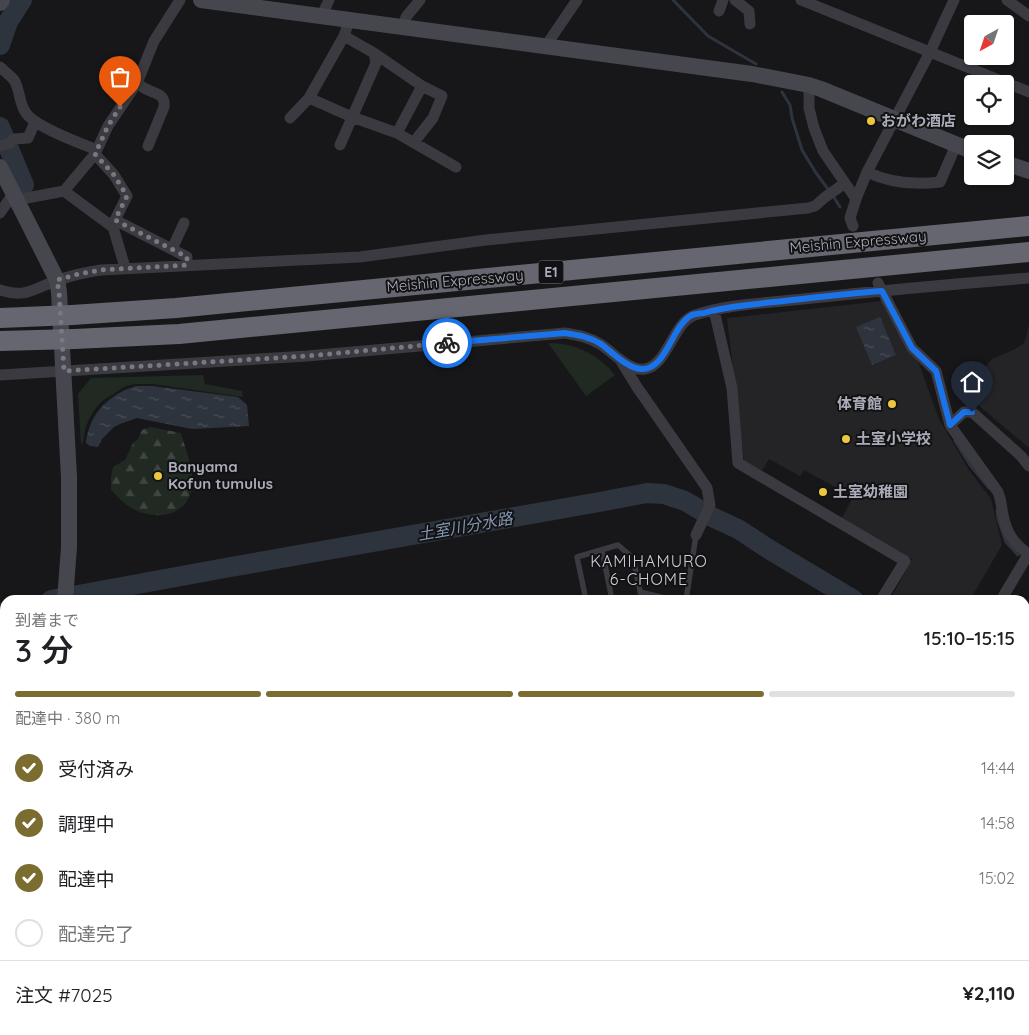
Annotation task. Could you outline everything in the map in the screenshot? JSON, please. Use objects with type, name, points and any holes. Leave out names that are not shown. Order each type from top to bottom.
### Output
[{"type":"highway","name":"Meishin Expressway","points":[[0,318],[176,308],[1029,226]]},
{"type":"highway","name":"Meishin Expressway","points":[[0,341],[178,334],[1029,252]]},
{"type":"street","points":[[64,191],[96,152],[112,119],[142,73],[154,41],[180,0]]},
{"type":"street","points":[[201,0],[321,17],[346,29],[374,53],[422,86],[442,96],[433,118],[414,142]]},
{"type":"street","points":[[321,17],[328,0]]},
{"type":"street","points":[[403,27],[406,17],[420,0]]},
{"type":"street","points":[[545,47],[577,0]]},
{"type":"street","points":[[735,0],[749,11],[750,24]]},
{"type":"street","points":[[801,0],[1029,92]]},
{"type":"street","points":[[853,226],[850,218],[867,172],[930,52],[954,0]]},
{"type":"street","points":[[1007,0],[1029,16]]},
{"type":"street","points":[[346,29],[403,27],[752,74],[809,84],[964,148]]},
{"type":"street","points":[[290,118],[309,98],[346,29]]},
{"type":"street","points":[[340,145],[376,63],[374,53]]},
{"type":"street","points":[[0,67],[15,81],[24,110],[34,122],[96,152],[114,175],[127,196],[113,227],[124,264]]},
{"type":"street","points":[[137,82],[143,88],[161,95],[164,102],[164,107],[148,146]]},
{"type":"street","points":[[809,84],[809,108],[823,151],[856,199]]},
{"type":"street","points":[[397,133],[422,86]]},
{"type":"street","points":[[309,98],[352,117],[397,133],[456,168]]},
{"type":"street","points":[[0,146],[14,139],[28,138],[34,122]]},
{"type":"street","points":[[867,172],[876,176],[910,183],[940,182],[956,145]]},
{"type":"street","points":[[1014,166],[1029,171]]},
{"type":"street","points":[[0,167],[57,280],[59,292],[69,477],[69,547],[66,594]]},
{"type":"street","points":[[0,290],[18,294],[28,293],[57,280],[101,270],[360,257],[486,240],[798,210],[815,206],[844,184]]},
{"type":"street","points":[[0,214],[15,197],[64,191],[110,224],[115,220]]},
{"type":"street","points":[[115,220],[187,257],[187,265]]},
{"type":"street","points":[[172,249],[184,223]]},
{"type":"street","points":[[0,375],[307,356],[565,333],[581,335],[600,343],[637,369],[646,369],[653,366],[668,348],[684,321],[692,315],[720,308],[880,287],[1029,278]]},
{"type":"street","points":[[880,287],[912,348],[936,371],[950,425],[998,492],[1010,536],[1016,545],[1029,554],[1005,595]]},
{"type":"street","points":[[714,310],[732,388],[738,463],[905,560],[884,595]]},
{"type":"street","points":[[619,358],[707,488],[710,505],[696,535]]},
{"type":"street","points":[[950,425],[964,412],[972,412],[1021,456],[1029,466]]},
{"type":"lane","points":[[687,595],[696,535]]},
{"type":"lane","points":[[585,595],[577,557],[618,544],[633,558],[641,595]]},
{"type":"lane","points":[[602,550],[611,595]]},
{"type":"lane","points":[[640,592],[652,595]]},
{"type":"shaded area","name":"土室小学校","points":[[882,301],[918,361],[939,419],[969,470],[991,499],[1002,545],[973,595],[893,595],[912,559],[842,518],[853,497],[804,470],[800,476],[769,459],[762,471],[744,461],[727,318]]},
{"type":"shaded area","points":[[1029,324],[1029,448],[977,404],[966,401],[964,392],[992,359],[1023,344]]},
{"type":"green space","points":[[548,343],[567,345],[585,351],[601,361],[615,375],[586,396]]},
{"type":"green space","points":[[203,375],[205,384],[242,391],[243,397],[153,384],[126,386],[102,401],[95,409],[88,421],[81,445],[78,394],[91,378]]},
{"type":"green space","points":[[150,427],[181,433],[192,472],[190,496],[185,504],[171,513],[162,515],[153,515],[135,510],[125,504],[111,490],[113,467],[125,460],[142,430]]},
{"type":"water","points":[[880,317],[896,355],[872,365],[856,327]]},
{"type":"water","points":[[136,386],[152,386],[238,397],[247,405],[249,426],[192,429],[137,418],[114,427],[102,439],[98,447],[90,446],[86,443],[91,423],[102,407],[117,394]]},
{"type":"waterway","points":[[0,45],[8,22],[22,0]]},
{"type":"waterway","points":[[673,0],[708,36],[756,64]]},
{"type":"waterway","points":[[782,92],[790,105],[802,150],[828,189]]},
{"type":"waterway","points":[[0,127],[24,185]]},
{"type":"waterway","points":[[833,196],[840,207]]},
{"type":"waterway","points":[[955,441],[970,465],[989,488]]},
{"type":"waterway","name":"土室川分水路","points":[[78,595],[647,493],[664,494],[685,501],[712,517],[738,529],[846,595]]},
{"type":"waterway","points":[[997,510],[1006,542],[1018,555]]},
{"type":"way so far","points":[[120,107],[108,126],[95,154],[114,175],[127,196],[115,220],[187,257],[187,265],[101,270],[57,280],[64,371],[307,356],[447,343]]},
{"type":"place","name":"おがわ酒店","points":[[871,121]]},
{"type":"place","name":"体育館","points":[[892,404]]},
{"type":"place","name":"土室小学校","points":[[846,439]]},
{"type":"place","name":"Banyama Kofun tumulus","points":[[158,476]]},
{"type":"place","name":"土室幼稚園","points":[[823,492]]},
{"type":"district","name":"KAMIHAMURO 6-CHOME","points":[[649,570]]},
{"type":"route","points":[[447,343],[565,333],[581,335],[600,343],[630,366],[637,369],[646,369],[653,366],[668,348],[684,321],[692,315],[720,308],[882,291],[912,348],[936,371],[950,425],[964,412],[972,412]]}]
